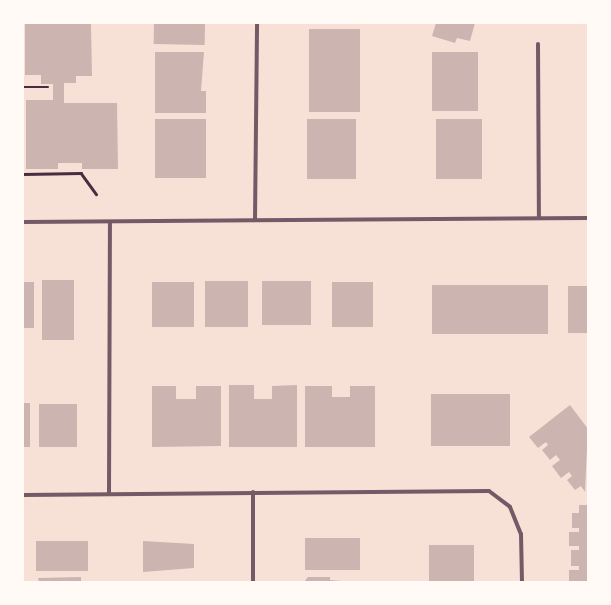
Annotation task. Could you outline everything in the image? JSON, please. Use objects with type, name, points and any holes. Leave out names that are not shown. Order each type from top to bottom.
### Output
[{"type":"street","points":[[254,220],[257,23]]},
{"type":"street","points":[[538,44],[539,218]]},
{"type":"street","points":[[23,222],[110,223],[254,220],[588,218]]},
{"type":"street","points":[[109,494],[110,223]]},
{"type":"street","points":[[23,495],[489,491],[510,506],[522,534],[522,582]]},
{"type":"street","points":[[253,492],[253,582]]},
{"type":"path","points":[[23,87],[48,88]]},
{"type":"path","points":[[23,174],[80,173],[96,194]]},
{"type":"building","points":[[25,23],[91,23],[92,76],[76,76],[76,83],[64,83],[64,103],[117,103],[118,169],[82,169],[82,163],[58,163],[58,169],[26,169],[26,100],[53,100],[53,84],[41,84],[41,75],[25,75]]},
{"type":"building","points":[[154,23],[205,24],[205,45],[154,44]]},
{"type":"building","points":[[436,23],[475,23],[470,41],[457,38],[455,43],[432,36]]},
{"type":"building","points":[[309,29],[360,29],[360,112],[309,112]]},
{"type":"building","points":[[155,52],[204,52],[201,91],[206,91],[206,113],[155,113]]},
{"type":"building","points":[[432,52],[478,52],[478,111],[432,111]]},
{"type":"building","points":[[155,119],[206,119],[206,178],[155,178]]},
{"type":"building","points":[[307,119],[356,119],[356,179],[307,179]]},
{"type":"building","points":[[436,119],[482,119],[482,179],[436,179]]},
{"type":"building","points":[[42,280],[74,280],[74,340],[42,340]]},
{"type":"building","points":[[205,281],[248,281],[248,327],[205,327]]},
{"type":"building","points":[[262,281],[311,281],[311,325],[262,325]]},
{"type":"building","points":[[23,282],[34,282],[34,328],[23,328]]},
{"type":"building","points":[[152,282],[194,282],[194,327],[152,327]]},
{"type":"building","points":[[332,282],[373,282],[373,327],[332,327]]},
{"type":"building","points":[[432,285],[548,285],[548,334],[432,334]]},
{"type":"building","points":[[568,286],[588,286],[588,333],[568,333]]},
{"type":"building","points":[[229,385],[254,385],[254,399],[272,399],[272,386],[297,385],[297,447],[229,447]]},
{"type":"building","points":[[152,386],[176,386],[176,399],[196,399],[196,386],[221,386],[221,446],[152,447]]},
{"type":"building","points":[[305,386],[332,386],[332,397],[350,397],[350,386],[375,386],[375,447],[305,447]]},
{"type":"building","points":[[431,394],[510,394],[510,446],[431,446]]},
{"type":"building","points":[[23,403],[30,403],[30,447],[23,447]]},
{"type":"building","points":[[39,404],[77,404],[77,447],[39,447]]},
{"type":"building","points":[[570,405],[588,429],[585,492],[581,486],[575,490],[567,480],[572,476],[569,472],[561,478],[552,466],[560,460],[556,455],[550,460],[542,450],[548,445],[546,442],[538,448],[529,437]]},
{"type":"building","points":[[579,505],[588,505],[588,582],[569,582],[569,570],[579,570],[579,566],[571,566],[571,550],[579,550],[579,546],[569,546],[569,532],[579,532],[579,528],[572,528],[572,513],[579,513]]},
{"type":"building","points":[[305,538],[360,538],[360,570],[305,570]]},
{"type":"building","points":[[36,541],[88,541],[88,571],[36,571]]},
{"type":"building","points":[[143,541],[194,544],[194,568],[143,572]]},
{"type":"building","points":[[429,545],[474,545],[474,582],[429,582]]},
{"type":"building","points":[[81,577],[81,582],[39,582],[38,578]]},
{"type":"building","points":[[308,577],[330,577],[330,580],[353,582],[304,582]]}]
